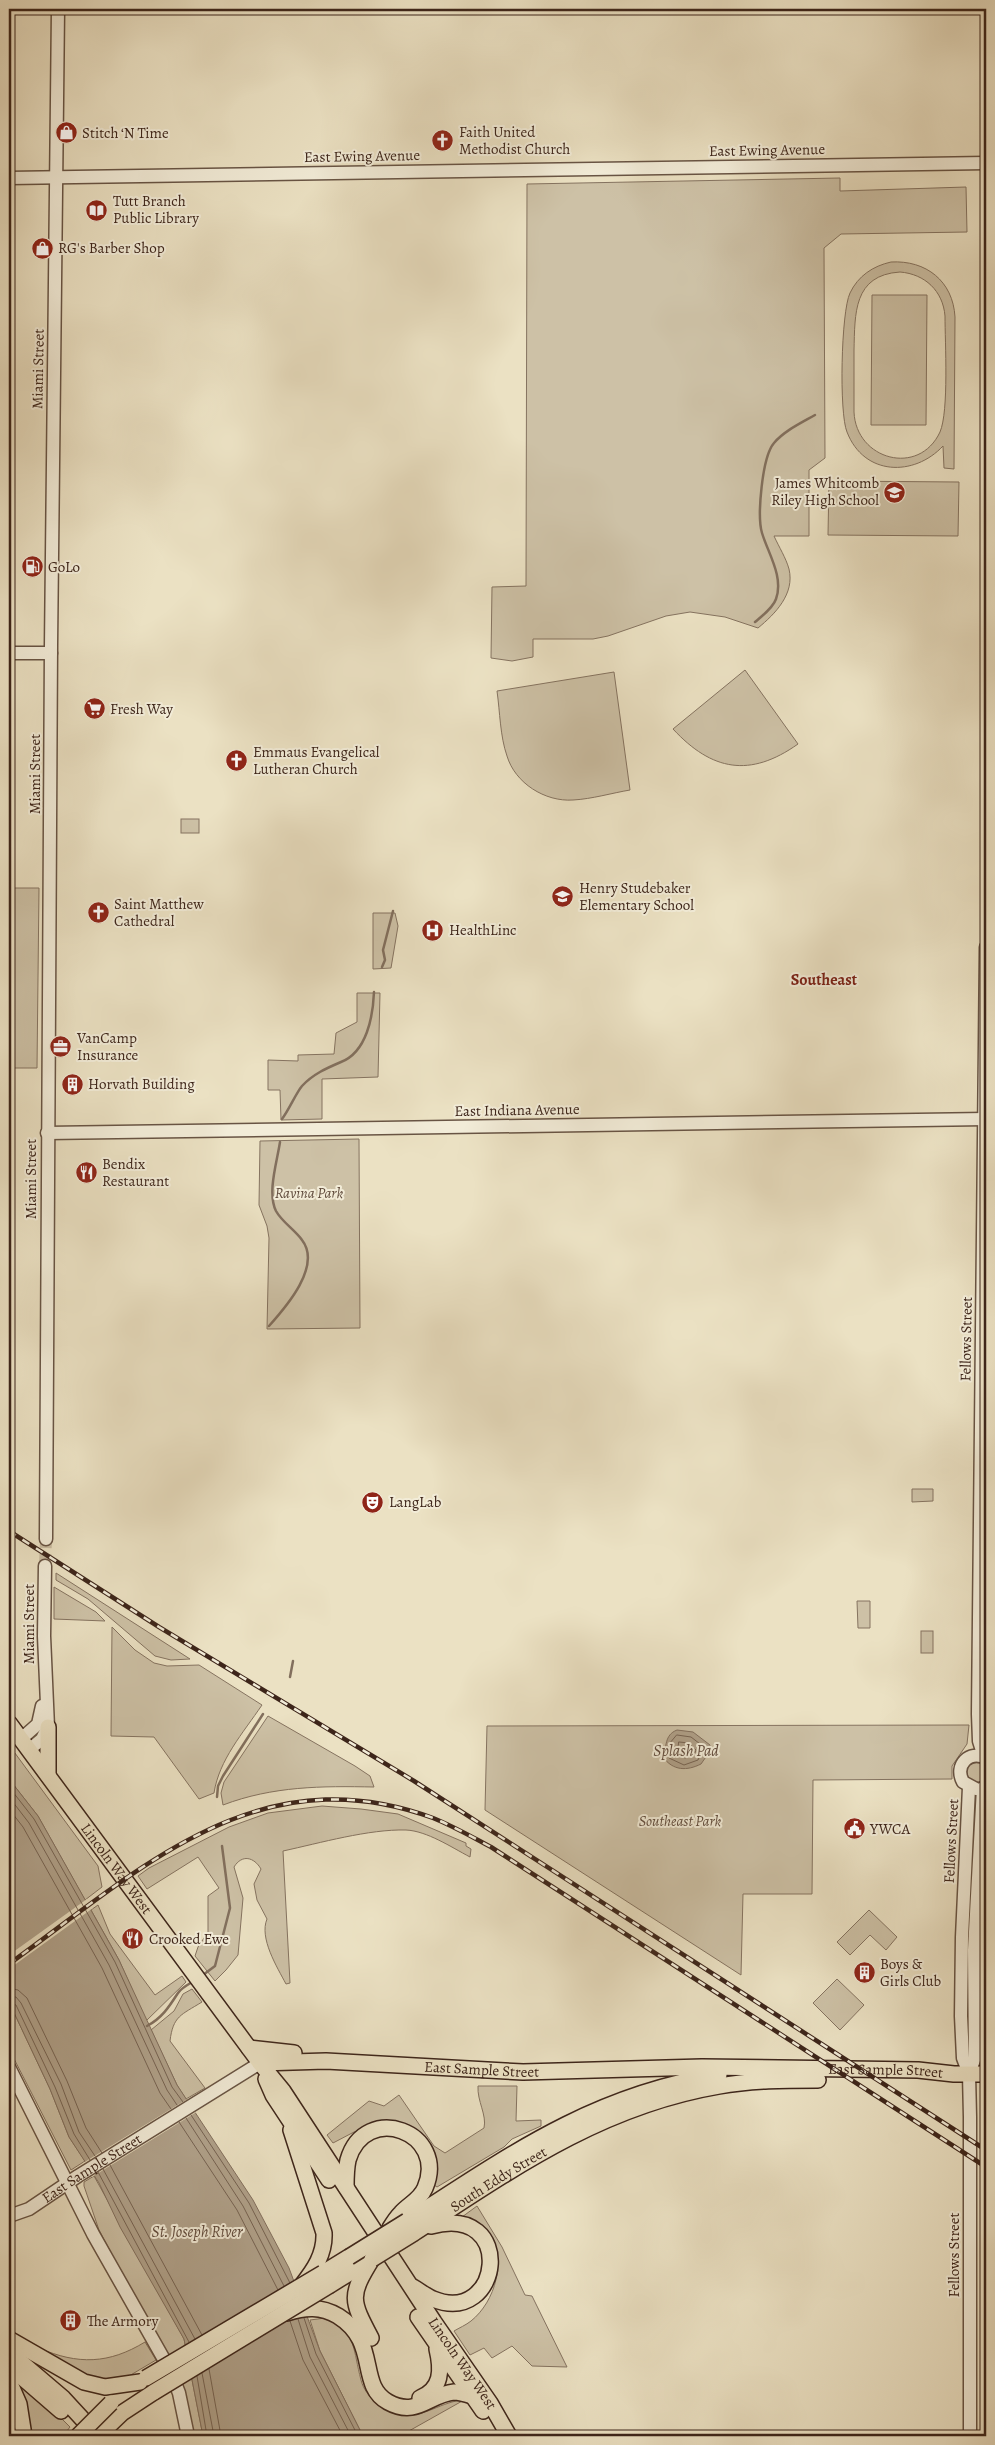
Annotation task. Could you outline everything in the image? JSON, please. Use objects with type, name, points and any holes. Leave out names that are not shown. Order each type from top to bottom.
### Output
[{"type":"main road","name":"Lincoln Way West","points":[[9,1722],[260,2064],[283,2091],[409,2284],[490,2403],[505,2431]]},
{"type":"main road","points":[[48,1727],[48,1775]]},
{"type":"main road","points":[[249,2048],[313,2055],[326,2061]]},
{"type":"main road","name":"East Sample Street","points":[[260,2064],[326,2061],[399,2064],[480,2071],[646,2068],[918,2070],[986,2074]]},
{"type":"main road","name":"Lincoln Way West","points":[[260,2064],[273,2095],[435,2343],[486,2415],[505,2431]]},
{"type":"main road","name":"South Eddy Street","points":[[98,2436],[117,2408],[143,2380],[323,2275],[356,2267],[372,2259],[411,2223],[543,2135],[620,2099],[683,2081],[770,2069]]},
{"type":"main road","name":"South Eddy Street","points":[[356,2267],[384,2236],[549,2147],[601,2122],[658,2101],[720,2086],[751,2082],[918,2079],[961,2074]]},
{"type":"main road","points":[[289,2118],[296,2148],[324,2233],[323,2275]]},
{"type":"main road","points":[[346,2187],[348,2160],[352,2149],[361,2139],[374,2130],[383,2128],[406,2132],[413,2136],[425,2150],[429,2170],[424,2191],[417,2200],[411,2223],[458,2222],[469,2226],[484,2239],[490,2248],[492,2265],[490,2275],[481,2290],[465,2301],[442,2302],[432,2299],[409,2284]]},
{"type":"main road","points":[[356,2267],[355,2294],[358,2315],[372,2340],[382,2383],[392,2394],[407,2400],[417,2399],[433,2391],[441,2372],[435,2343]]},
{"type":"main road","name":"South Eddy Street","points":[[78,2436],[117,2408],[154,2392],[283,2314],[323,2275]]},
{"type":"main road","points":[[283,2314],[304,2308],[320,2309],[333,2313],[347,2321],[359,2335],[364,2345],[372,2384],[378,2394],[388,2402],[410,2408],[420,2406],[452,2392],[472,2396]]},
{"type":"main road","points":[[9,2339],[84,2382],[105,2387],[143,2380]]},
{"type":"main road","points":[[9,2352],[63,2398],[98,2436]]},
{"type":"main road","points":[[9,2366],[50,2401],[84,2436]]},
{"type":"main road","points":[[9,2381],[19,2404],[24,2436]]},
{"type":"street","name":"Miami Street","points":[[46,1539],[47,1133],[58,9]]},
{"type":"street","name":"East Ewing Avenue","points":[[9,178],[986,163]]},
{"type":"street","points":[[9,653],[51,653]]},
{"type":"street","name":"Fellows Street","points":[[985,1758],[978,1731],[986,947]]},
{"type":"street","name":"East Indiana Avenue","points":[[47,1133],[985,1119]]},
{"type":"street","name":"Miami Street","points":[[45,1566],[45,1682],[48,1727]]},
{"type":"street","name":"Miami Street","points":[[25,1745],[38,1724],[45,1682]]},
{"type":"street","points":[[25,1745],[42,1739],[48,1727]]},
{"type":"street","name":"Fellows Street","points":[[970,2436],[961,2074],[963,2058],[962,1998],[969,1788],[963,1782],[960,1772],[961,1766],[969,1757],[978,1731]]},
{"type":"street","points":[[969,1757],[978,1755],[985,1758]]},
{"type":"street","points":[[969,1788],[984,1787]]},
{"type":"street","name":"Fellows Street","points":[[961,2074],[975,2058],[974,1950],[984,1787]]},
{"type":"street","name":"East Sample Street","points":[[15,2215],[260,2064]]},
{"type":"street","points":[[9,2067],[67,2184],[170,2370],[182,2403],[188,2436]]},
{"type":"green space","points":[[840,178],[840,191],[966,187],[967,232],[841,234],[824,248],[825,458],[809,470],[809,536],[774,536],[789,569],[790,578],[786,595],[777,610],[758,628],[725,617],[690,612],[666,616],[608,636],[593,639],[533,639],[533,657],[512,661],[491,658],[492,587],[526,586],[527,184]]},
{"type":"green space","points":[[904,262],[926,269],[943,283],[953,304],[955,317],[954,469],[944,468],[943,446],[931,456],[918,463],[904,467],[877,464],[865,457],[855,447],[847,432],[844,421],[842,362],[847,304],[850,293],[857,282],[872,269],[884,264]],"holes":[[[900,272],[909,273],[925,280],[931,285],[944,307],[946,393],[940,432],[930,446],[918,455],[904,458],[890,457],[877,451],[865,442],[857,428],[854,412],[854,336],[857,310],[865,289],[873,280],[885,275]]]},
{"type":"green space","points":[[872,295],[927,295],[926,425],[871,425]]},
{"type":"green space","points":[[829,481],[959,482],[958,536],[828,535]]},
{"type":"green space","points":[[745,670],[798,744],[764,762],[732,765],[702,754],[673,729]]},
{"type":"green space","points":[[614,672],[630,790],[595,797],[562,800],[552,798],[532,789],[517,775],[507,756],[497,691]]},
{"type":"green space","points":[[181,819],[199,819],[199,833],[181,833]]},
{"type":"green space","points":[[9,888],[39,888],[37,1068],[9,1068]]},
{"type":"green space","points":[[373,913],[395,913],[398,926],[391,968],[373,969]]},
{"type":"green space","points":[[357,993],[380,993],[378,1077],[322,1079],[322,1119],[281,1120],[280,1090],[268,1090],[268,1060],[298,1061],[298,1055],[334,1054],[336,1033],[357,1022]]},
{"type":"green space","name":"Ravina Park","points":[[359,1139],[360,1328],[267,1329],[269,1238],[267,1226],[259,1205],[260,1141]]},
{"type":"green space","points":[[912,1489],[933,1489],[933,1501],[912,1502]]},
{"type":"green space","points":[[56,1573],[190,1659],[171,1660],[155,1656],[88,1599],[56,1580]]},
{"type":"green space","points":[[54,1587],[96,1612],[105,1621],[54,1619]]},
{"type":"green space","points":[[857,1601],[870,1601],[870,1628],[858,1628]]},
{"type":"green space","points":[[112,1627],[135,1650],[154,1663],[167,1666],[199,1665],[262,1705],[226,1758],[214,1793],[199,1799],[154,1737],[111,1736]]},
{"type":"green space","points":[[921,1631],[933,1631],[933,1653],[921,1653]]},
{"type":"green space","points":[[268,1716],[370,1776],[374,1787],[298,1788],[260,1794],[223,1805],[221,1793],[224,1782]]},
{"type":"green space","name":"Southeast Park","points":[[969,1725],[967,1744],[952,1766],[952,1779],[813,1780],[812,1894],[743,1894],[741,1975],[485,1810],[487,1726]]},
{"type":"green space","points":[[9,1745],[98,1866],[102,1887],[85,1900],[38,1816],[9,1779]]},
{"type":"green space","points":[[973,1762],[981,1762],[987,1768],[987,1776],[981,1782],[973,1782],[967,1776],[967,1768]]},
{"type":"green space","points":[[322,1806],[398,1814],[466,1843],[466,1846],[471,1849],[470,1857],[430,1836],[406,1830],[361,1834],[283,1851],[290,1983],[286,1984],[270,1952],[265,1935],[267,1919],[257,1900],[254,1884],[261,1869],[251,1860],[241,1860],[234,1867],[243,1898],[238,1955],[215,1981],[195,1956],[198,1947],[208,1932],[208,1896],[219,1888],[198,1857],[147,1889],[138,1876],[149,1868],[229,1827],[268,1813]]},
{"type":"green space","points":[[98,1905],[110,1934],[155,1995],[182,1976],[186,1982],[146,2021],[119,1960],[91,1910]]},
{"type":"green space","points":[[869,1910],[897,1937],[886,1950],[870,1935],[850,1955],[837,1942]]},
{"type":"green space","points":[[986,1960],[986,2059],[984,2056],[983,1962]]},
{"type":"green space","points":[[837,1979],[864,2005],[840,2030],[813,2003]]},
{"type":"green space","points":[[192,1989],[202,2002],[179,2017],[173,2026],[170,2041],[205,2088],[186,2099],[177,2085],[151,2030],[174,2011],[183,1994]]},
{"type":"green space","points":[[9,2002],[50,2089],[69,2137],[85,2161],[71,2170],[9,2049]]},
{"type":"green space","points":[[478,2086],[517,2086],[516,2121],[541,2120],[541,2126],[512,2139],[504,2147],[437,2187],[434,2185],[435,2168],[425,2142],[373,2126],[354,2132],[333,2143],[327,2135],[369,2101],[384,2106],[399,2095],[434,2146],[445,2153],[484,2128],[485,2123]]},
{"type":"green space","points":[[94,2176],[184,2339],[203,2436],[194,2436],[183,2389],[99,2230],[84,2186],[84,2182]]},
{"type":"green space","points":[[477,2206],[502,2247],[525,2295],[532,2296],[567,2367],[532,2366],[512,2346],[492,2358],[484,2348],[470,2355],[454,2331],[479,2313],[487,2303],[496,2280],[498,2267],[494,2243],[483,2228],[462,2217]]},
{"type":"green space","points":[[325,2318],[343,2329],[348,2336],[355,2351],[363,2386],[371,2398],[383,2408],[396,2414],[410,2415],[464,2400],[400,2436],[363,2436],[320,2351],[310,2320]]},
{"type":"green space","points":[[145,2342],[156,2360],[129,2376],[94,2381],[39,2348],[53,2354],[93,2360],[119,2355]]},
{"type":"green space","points":[[16,2381],[51,2408],[70,2427],[63,2436],[28,2436]]},
{"type":"water","name":"Splash Pad","points":[[677,1730],[693,1732],[710,1745],[710,1751],[701,1764],[685,1769],[671,1765],[663,1757],[668,1738]]},
{"type":"water","name":"St. Joseph River","points":[[9,1779],[38,1816],[119,1960],[177,2085],[253,2200],[289,2268],[320,2351],[363,2436],[203,2436],[184,2339],[120,2227],[99,2183],[69,2137],[50,2089],[9,2002]]},
{"type":"pier","points":[[87,1899],[93,1908],[9,1969],[9,1955]]},
{"type":"pier","points":[[189,2098],[198,2111],[92,2177],[83,2163]]},
{"type":"waterway","points":[[755,622],[772,606],[778,591],[777,574],[762,533],[761,525],[760,501],[766,461],[770,450],[778,439],[815,415]]},
{"type":"waterway","points":[[382,967],[385,960],[383,950],[393,911]]},
{"type":"waterway","points":[[282,1119],[306,1082],[320,1072],[350,1057],[363,1042],[370,1022],[374,992]]},
{"type":"waterway","points":[[269,1326],[299,1286],[308,1262],[307,1250],[302,1240],[279,1215],[273,1204],[274,1177],[280,1142]]},
{"type":"waterway","points":[[290,1677],[293,1661]]},
{"type":"waterway","points":[[217,1797],[218,1786],[223,1776],[263,1714]]},
{"type":"waterway","points":[[203,1975],[215,1966],[230,1908],[222,1846]]},
{"type":"waterway","points":[[147,2026],[165,2012],[181,1989],[194,1981]]},
{"type":"tunnel","points":[[45,1566],[46,1539]]},
{"type":"railway","points":[[9,1531],[159,1627],[414,1781],[986,2150]]},
{"type":"railway","points":[[9,1964],[106,1892],[155,1859],[205,1831],[257,1811],[311,1800],[370,1802],[433,1818],[491,1847],[986,2167]]},
{"type":"place","name":"Stitch ‘N Time","points":[[66,133]]},
{"type":"place","name":"Faith United Methodist Church","points":[[443,141]]},
{"type":"place","name":"Tutt Branch Public Library","points":[[97,210]]},
{"type":"place","name":"RG's Barber Shop","points":[[42,248]]},
{"type":"place","name":"James Whitcomb Riley High School","points":[[895,492]]},
{"type":"place","name":"GoLo","points":[[32,567]]},
{"type":"place","name":"Fresh Way","points":[[94,709]]},
{"type":"place","name":"Emmaus Evangelical Lutheran Church","points":[[237,761]]},
{"type":"place","name":"Henry Studebaker Elementary School","points":[[563,897]]},
{"type":"place","name":"Saint Matthew Cathedral","points":[[98,913]]},
{"type":"place","name":"HealthLinc","points":[[433,930]]},
{"type":"place","name":"VanCamp Insurance","points":[[61,1047]]},
{"type":"place","name":"Horvath Building","points":[[72,1084]]},
{"type":"place","name":"Bendix Restaurant","points":[[86,1173]]},
{"type":"place","name":"LangLab","points":[[373,1502]]},
{"type":"place","name":"YWCA","points":[[854,1829]]},
{"type":"place","name":"Crooked Ewe","points":[[133,1939]]},
{"type":"place","name":"Boys & Girls Club","points":[[864,1973]]},
{"type":"place","name":"The Armory","points":[[71,2321]]},
{"type":"district","name":"Southeast","points":[[824,979]]}]
